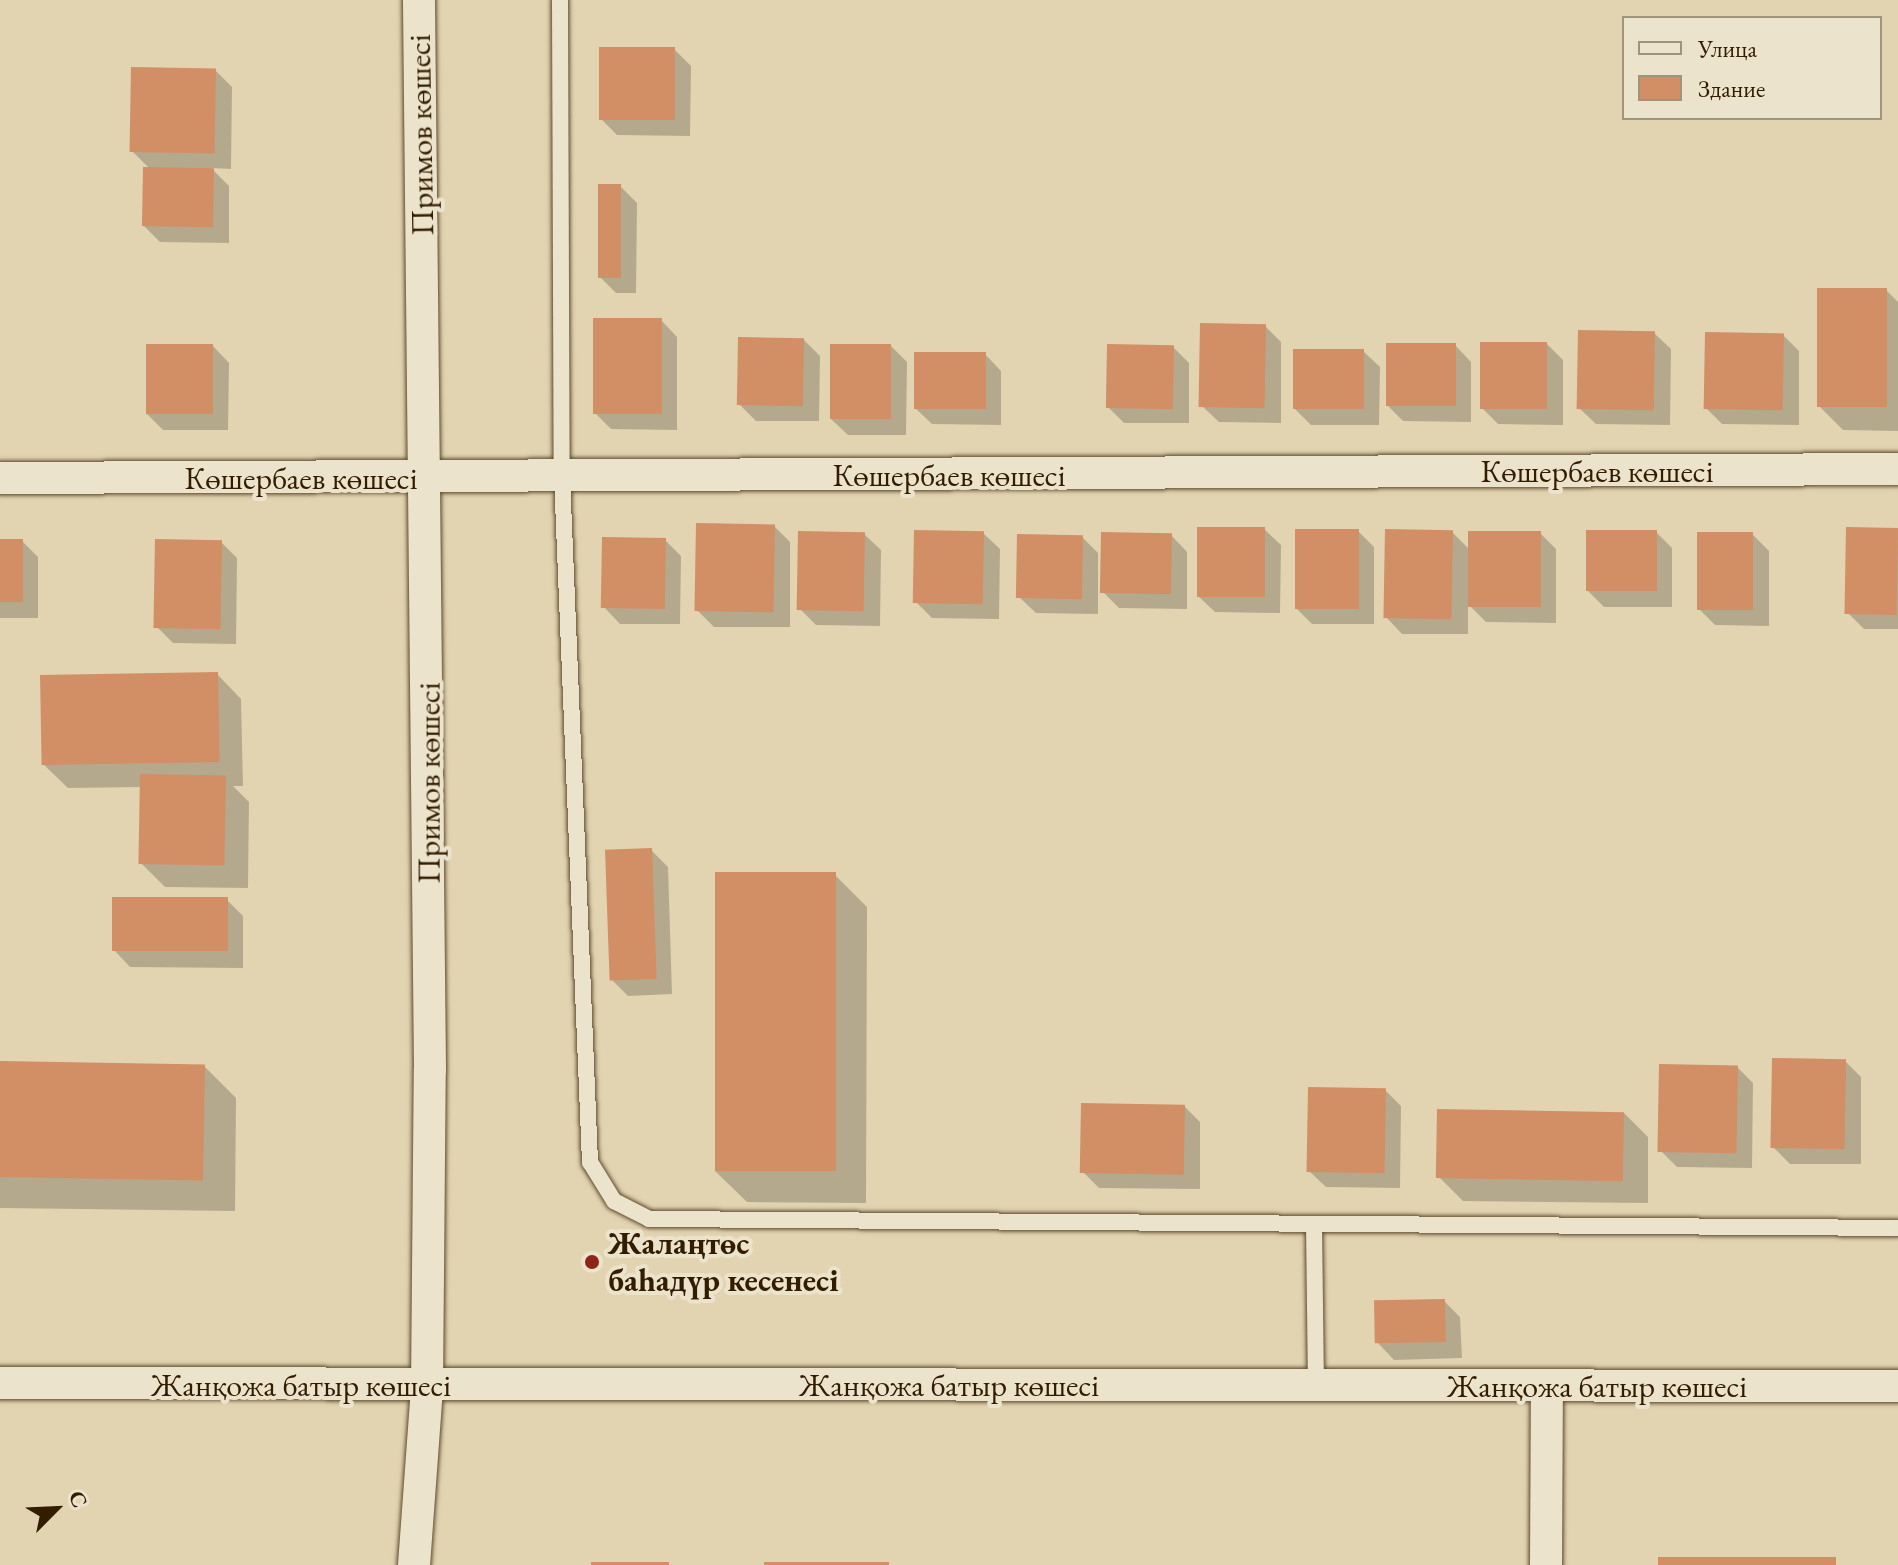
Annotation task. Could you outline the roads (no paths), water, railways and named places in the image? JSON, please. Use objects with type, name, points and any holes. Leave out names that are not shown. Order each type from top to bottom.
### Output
[{"type":"street","name":"Примов көшесі","points":[[414,1565],[427,1387],[427,478],[419,0]]},
{"type":"street","name":"Көшербаев көшесі","points":[[0,478],[1898,469]]},
{"type":"street","name":"Жанқожа батыр көшесі","points":[[0,1383],[427,1387],[1898,1386]]},
{"type":"street","points":[[1546,1565],[1547,1386]]},
{"type":"lane","points":[[560,0],[562,477],[590,1162],[614,1201],[649,1219],[1898,1228]]},
{"type":"lane","points":[[1314,1224],[1316,1385]]},
{"type":"place","name":"Жалаңтөс баһадүр кесенесі","points":[[592,1262]]}]
